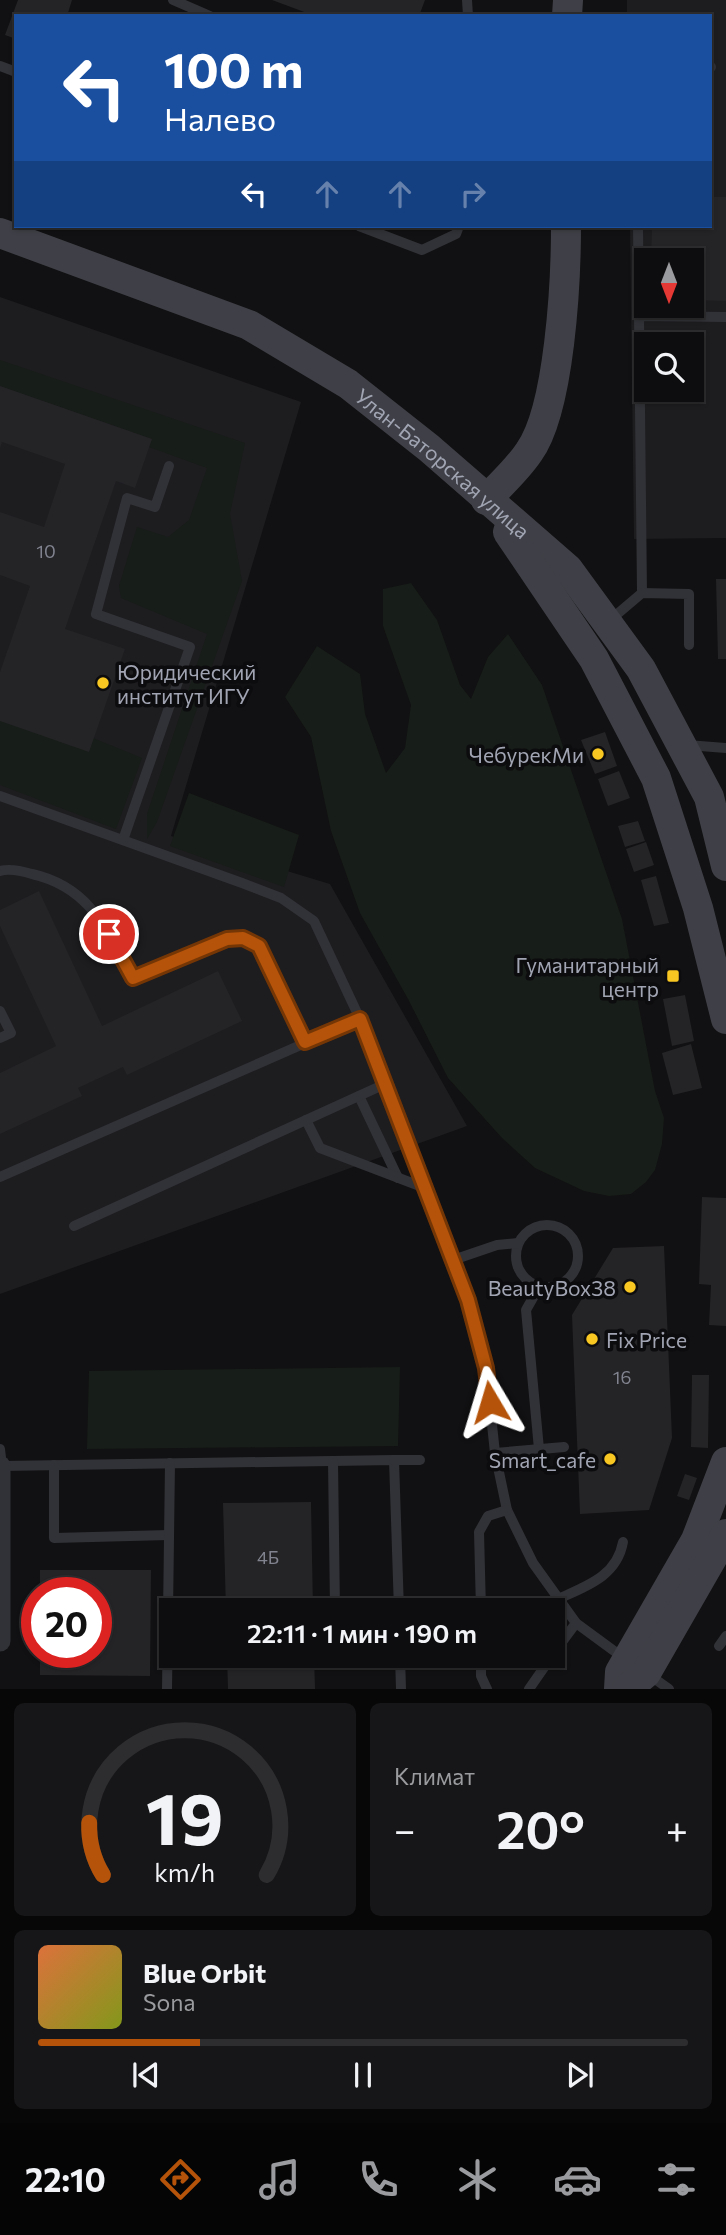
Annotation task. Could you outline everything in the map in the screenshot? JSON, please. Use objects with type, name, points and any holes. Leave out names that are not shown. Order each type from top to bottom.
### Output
[{"type":"street","points":[[566,228],[558,356],[541,428],[530,451],[486,500],[594,659],[656,778],[698,908],[726,1019]]},
{"type":"street","name":"Улан-Баторская улица","points":[[0,233],[249,325],[348,384],[429,447],[486,500],[568,569],[641,669],[684,745],[709,797],[722,838],[726,866]]},
{"type":"street","points":[[0,1641],[1,1460]]},
{"type":"street","points":[[637,1680],[726,1462]]},
{"type":"street","points":[[637,1680],[726,1534]]},
{"type":"lane","points":[[173,0],[205,14]]},
{"type":"lane","points":[[364,228],[422,250],[456,234],[458,228]]},
{"type":"lane","points":[[638,228],[638,248]]},
{"type":"lane","points":[[704,317],[726,317]]},
{"type":"lane","points":[[639,318],[642,593]]},
{"type":"lane","points":[[123,840],[190,647],[96,614],[127,498],[155,507],[169,466]]},
{"type":"lane","points":[[607,623],[642,593],[690,594],[689,645]]},
{"type":"lane","points":[[684,745],[726,748]]},
{"type":"lane","points":[[0,796],[281,898],[314,921],[360,1019],[468,1300],[486,1368],[495,1453],[507,1510],[533,1563],[557,1598]]},
{"type":"lane","points":[[0,871],[51,878],[76,893],[96,912],[133,978],[227,939],[243,938],[259,946],[305,1042]]},
{"type":"lane","points":[[0,1011],[11,1033],[0,1038]]},
{"type":"lane","points":[[0,1178],[360,1019]]},
{"type":"lane","points":[[74,1226],[385,1084]]},
{"type":"lane","points":[[359,1096],[398,1178]]},
{"type":"lane","points":[[306,1120],[320,1148],[425,1188]]},
{"type":"lane","points":[[543,1224],[562,1228],[575,1242],[578,1261],[569,1278],[560,1285],[539,1287],[521,1274],[517,1264],[518,1243],[524,1234],[543,1224]]},
{"type":"lane","points":[[453,1260],[497,1245],[518,1243]]},
{"type":"lane","points":[[539,1287],[526,1310],[539,1449]]},
{"type":"lane","points":[[495,1453],[564,1447]]},
{"type":"lane","points":[[1,1460],[54,1465],[419,1460]]},
{"type":"lane","points":[[394,1460],[399,1598]]},
{"type":"lane","points":[[333,1461],[335,1598]]},
{"type":"lane","points":[[167,1689],[170,1463]]},
{"type":"lane","points":[[54,1465],[54,1538],[169,1535]]},
{"type":"lane","points":[[481,1598],[479,1532],[488,1516],[507,1510]]},
{"type":"lane","points":[[560,1598],[613,1570],[621,1556],[623,1542]]},
{"type":"lane","points":[[565,1608],[576,1623],[637,1680]]},
{"type":"lane","points":[[565,1638],[576,1623]]},
{"type":"lane","points":[[400,1668],[401,1689]]},
{"type":"lane","points":[[481,1668],[481,1676],[487,1689]]},
{"type":"lane","points":[[528,1689],[543,1668]]},
{"type":"shaded area","points":[[627,0],[726,0],[726,538],[634,539],[630,228],[712,228],[712,14],[627,14]]},
{"type":"shaded area","points":[[0,297],[301,402],[171,836],[330,884],[467,1126],[0,1294]]},
{"type":"shaded area","points":[[0,360],[245,443],[230,514],[242,581],[157,822],[147,839],[147,814],[207,634],[121,598],[119,586],[137,527],[168,537],[189,520],[207,468],[149,447],[152,439],[0,386]]},
{"type":"shaded area","points":[[411,583],[437,620],[460,685],[471,699],[488,657],[508,634],[542,685],[622,919],[655,1091],[664,1118],[662,1144],[655,1170],[646,1182],[631,1194],[609,1196],[584,1191],[535,1168],[502,1138],[448,1078],[360,913],[331,831],[311,737],[285,697],[317,646],[360,674],[365,714],[386,773],[405,748],[411,705],[383,626],[383,589]]},
{"type":"shaded area","points":[[0,721],[93,738],[142,758],[116,829],[0,785]]},
{"type":"shaded area","points":[[189,793],[299,835],[284,887],[170,846]]},
{"type":"shaded area","points":[[400,1367],[398,1446],[87,1449],[89,1371]]},
{"type":"building","points":[[18,0],[72,0],[68,14],[14,14],[14,38],[5,35]]},
{"type":"building","points":[[272,0],[425,0],[420,14],[310,14]]},
{"type":"building","points":[[712,197],[726,197],[726,301],[704,300],[704,248],[651,248],[652,228],[712,228]]},
{"type":"building","name":"Юридический институт ИГУ","points":[[0,386],[152,439],[135,488],[116,481],[65,629],[125,649],[89,752],[0,721],[0,672],[30,586],[0,575],[0,512],[44,527],[65,464],[2,442],[0,448]]},
{"type":"building","points":[[716,579],[726,579],[726,659],[718,659]]},
{"type":"building","points":[[605,732],[617,766],[595,774],[581,740]]},
{"type":"building","points":[[619,771],[630,798],[608,806],[598,779]]},
{"type":"building","points":[[638,821],[645,841],[625,847],[618,826]]},
{"type":"building","points":[[646,842],[654,865],[634,872],[626,849]]},
{"type":"building","points":[[656,876],[669,923],[654,926],[641,880]]},
{"type":"building","points":[[39,891],[102,1026],[218,971],[242,1021],[127,1075],[123,1067],[78,1088],[82,1096],[0,1134],[0,1073],[56,1046],[0,926],[0,910]]},
{"type":"building","points":[[685,995],[694,1041],[672,1046],[663,999]]},
{"type":"building","points":[[691,1044],[702,1088],[673,1095],[662,1053]]},
{"type":"building","points":[[702,1197],[726,1198],[726,1326],[709,1325],[711,1285],[699,1284]]},
{"type":"building","points":[[664,1246],[672,1438],[649,1510],[580,1514],[572,1315],[613,1248]]},
{"type":"building","points":[[692,1375],[709,1375],[708,1448],[691,1447]]},
{"type":"building","points":[[685,1474],[697,1478],[689,1500],[677,1496]]},
{"type":"building","points":[[311,1502],[313,1598],[226,1598],[223,1503]]},
{"type":"building","points":[[40,1570],[151,1570],[150,1676],[40,1675],[40,1668],[112,1668],[112,1577],[40,1577]]},
{"type":"building","points":[[227,1668],[314,1668],[315,1689],[228,1689]]},
{"type":"place","name":"Юридический институт ИГУ","points":[[103,683]]},
{"type":"place","name":"ЧебурекМи","points":[[598,754]]},
{"type":"place","name":"Гуманитарный центр","points":[[673,976]]},
{"type":"place","name":"BeautyBox38","points":[[630,1287]]},
{"type":"place","name":"Fix Price","points":[[592,1339]]},
{"type":"place","name":"Smart_cafe","points":[[610,1459]]},
{"type":"route","points":[[109,934],[133,978],[227,939],[243,938],[259,946],[305,1042],[360,1019],[468,1300],[486,1368],[490,1402]]}]
